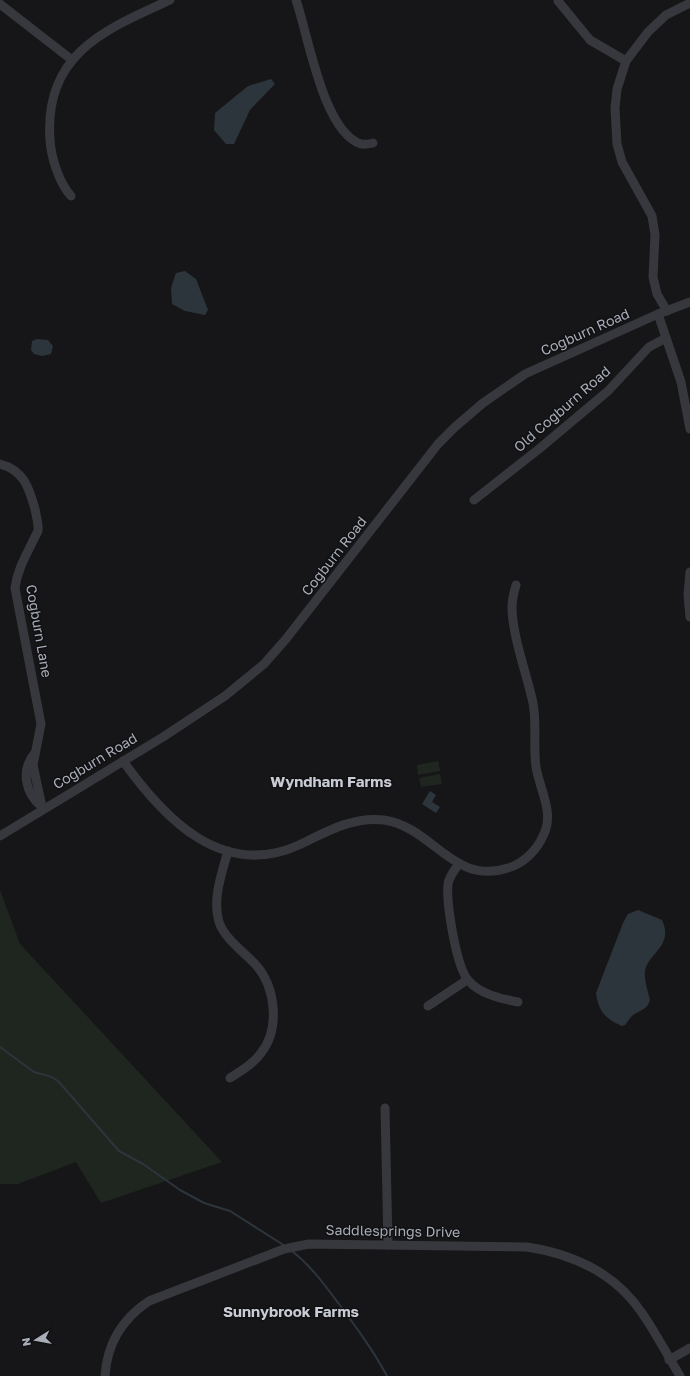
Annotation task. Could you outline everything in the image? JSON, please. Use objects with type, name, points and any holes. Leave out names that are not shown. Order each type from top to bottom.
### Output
[{"type":"street","points":[[71,196],[64,188],[50,144],[49,126],[51,107],[55,91],[72,60],[86,45],[103,32],[170,0]]},
{"type":"street","points":[[296,0],[328,106],[345,131],[356,141],[365,144],[373,143]]},
{"type":"street","points":[[558,1],[590,40],[626,61]]},
{"type":"street","points":[[667,311],[657,294],[653,277],[656,235],[652,216],[629,178],[622,162],[617,144],[616,99],[626,61],[648,32],[666,15],[690,3]]},
{"type":"street","points":[[0,4],[72,60]]},
{"type":"street","name":"Cogburn Road","points":[[0,836],[43,808],[163,737],[225,696],[264,664],[288,637],[438,444],[483,403],[525,374],[658,314],[690,302]]},
{"type":"street","points":[[658,314],[681,382],[690,429]]},
{"type":"street","name":"Old Cogburn Road","points":[[474,500],[539,449],[608,391],[649,347],[666,338]]},
{"type":"street","name":"Cogburn Lane","points":[[0,464],[8,466],[21,475],[28,486],[38,521],[38,530],[22,562],[16,578],[15,588],[41,724],[35,751],[27,763],[26,775],[30,794],[43,808]]},
{"type":"street","points":[[690,572],[688,595],[690,617]]},
{"type":"street","points":[[123,761],[145,791],[170,818],[199,839],[228,851],[255,856],[273,854],[348,823],[375,820],[393,822],[410,829],[458,865],[472,870],[484,872],[512,867],[527,857],[539,844],[549,819],[536,766],[533,704],[514,622],[512,607],[516,585]]},
{"type":"street","points":[[228,851],[218,888],[217,915],[219,924],[229,939],[261,971],[271,995],[274,1015],[270,1034],[262,1052],[253,1062],[230,1078]]},
{"type":"street","points":[[458,865],[449,882],[448,899],[457,953],[468,980],[486,993],[518,1002]]},
{"type":"street","points":[[428,1006],[468,980]]},
{"type":"street","points":[[385,1108],[388,1245]]},
{"type":"street","name":"Saddlesprings Drive","points":[[105,1376],[108,1355],[117,1332],[137,1309],[155,1298],[296,1246],[309,1244],[527,1247],[550,1250],[572,1257],[600,1272],[626,1293],[642,1313],[680,1376]]},
{"type":"street","points":[[670,1360],[690,1348]]},
{"type":"shaded area","points":[[271,79],[275,84],[250,110],[234,144],[226,144],[214,130],[215,113],[248,86]]},
{"type":"shaded area","points":[[185,271],[196,279],[208,310],[205,315],[185,311],[172,304],[171,288],[176,273]]},
{"type":"shaded area","points":[[37,339],[48,340],[53,346],[51,354],[42,356],[34,354],[31,350],[32,341]]},
{"type":"shaded area","points":[[438,761],[440,771],[418,775],[417,765]]},
{"type":"shaded area","points":[[440,774],[442,784],[421,787],[419,778]]},
{"type":"shaded area","points":[[430,791],[436,795],[432,802],[440,807],[436,813],[422,804]]},
{"type":"shaded area","points":[[0,890],[20,944],[222,1162],[101,1203],[76,1162],[18,1184],[0,1184]]},
{"type":"shaded area","points":[[638,910],[662,920],[665,929],[665,936],[663,943],[647,965],[645,971],[650,1000],[649,1004],[631,1017],[625,1025],[622,1026],[611,1020],[603,1013],[596,993],[623,923],[628,914]]},
{"type":"waterway","points":[[0,1047],[34,1072],[52,1077],[59,1082],[119,1151],[143,1164],[180,1190],[204,1203],[230,1211],[285,1246]]},
{"type":"waterway","points":[[292,1251],[311,1269],[328,1289],[352,1321],[387,1376]]},
{"type":"district","name":"Wyndham Farms","points":[[331,782]]},
{"type":"district","name":"Sunnybrook Farms","points":[[291,1312]]}]
